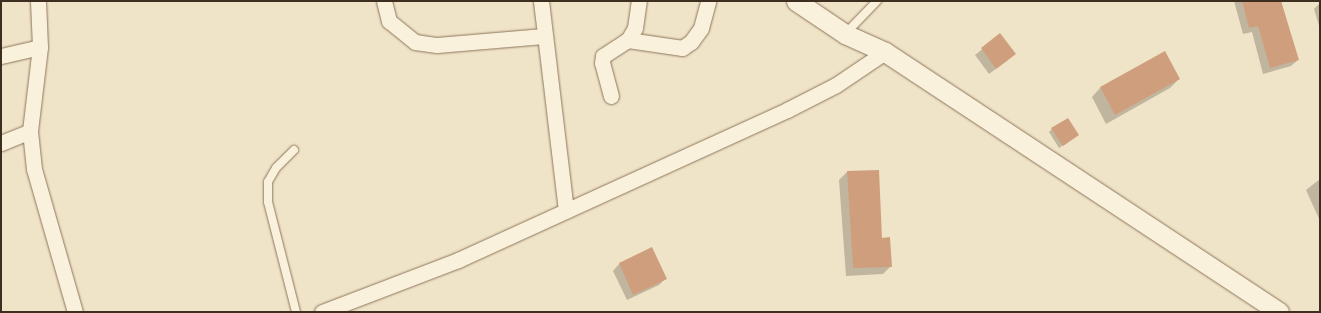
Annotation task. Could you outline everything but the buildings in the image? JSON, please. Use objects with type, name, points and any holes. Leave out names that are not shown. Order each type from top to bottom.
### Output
[{"type":"street","points":[[38,1],[40,46],[30,132],[34,169],[75,312]]},
{"type":"street","points":[[384,1],[389,21],[414,42],[437,45],[544,36]]},
{"type":"street","points":[[541,1],[566,211]]},
{"type":"street","points":[[611,96],[602,62],[604,56],[628,40],[634,28],[639,1]]},
{"type":"street","points":[[628,40],[682,48],[691,42],[702,28],[708,1]]},
{"type":"street","points":[[796,1],[845,34],[885,52],[1279,312]]},
{"type":"street","points":[[1,56],[40,46]]},
{"type":"street","points":[[322,312],[458,260],[787,110],[836,85],[885,52]]},
{"type":"street","points":[[1,143],[30,132]]},
{"type":"lane","points":[[845,34],[877,1]]},
{"type":"lane","points":[[294,150],[276,168],[268,182],[268,202],[296,312]]}]
